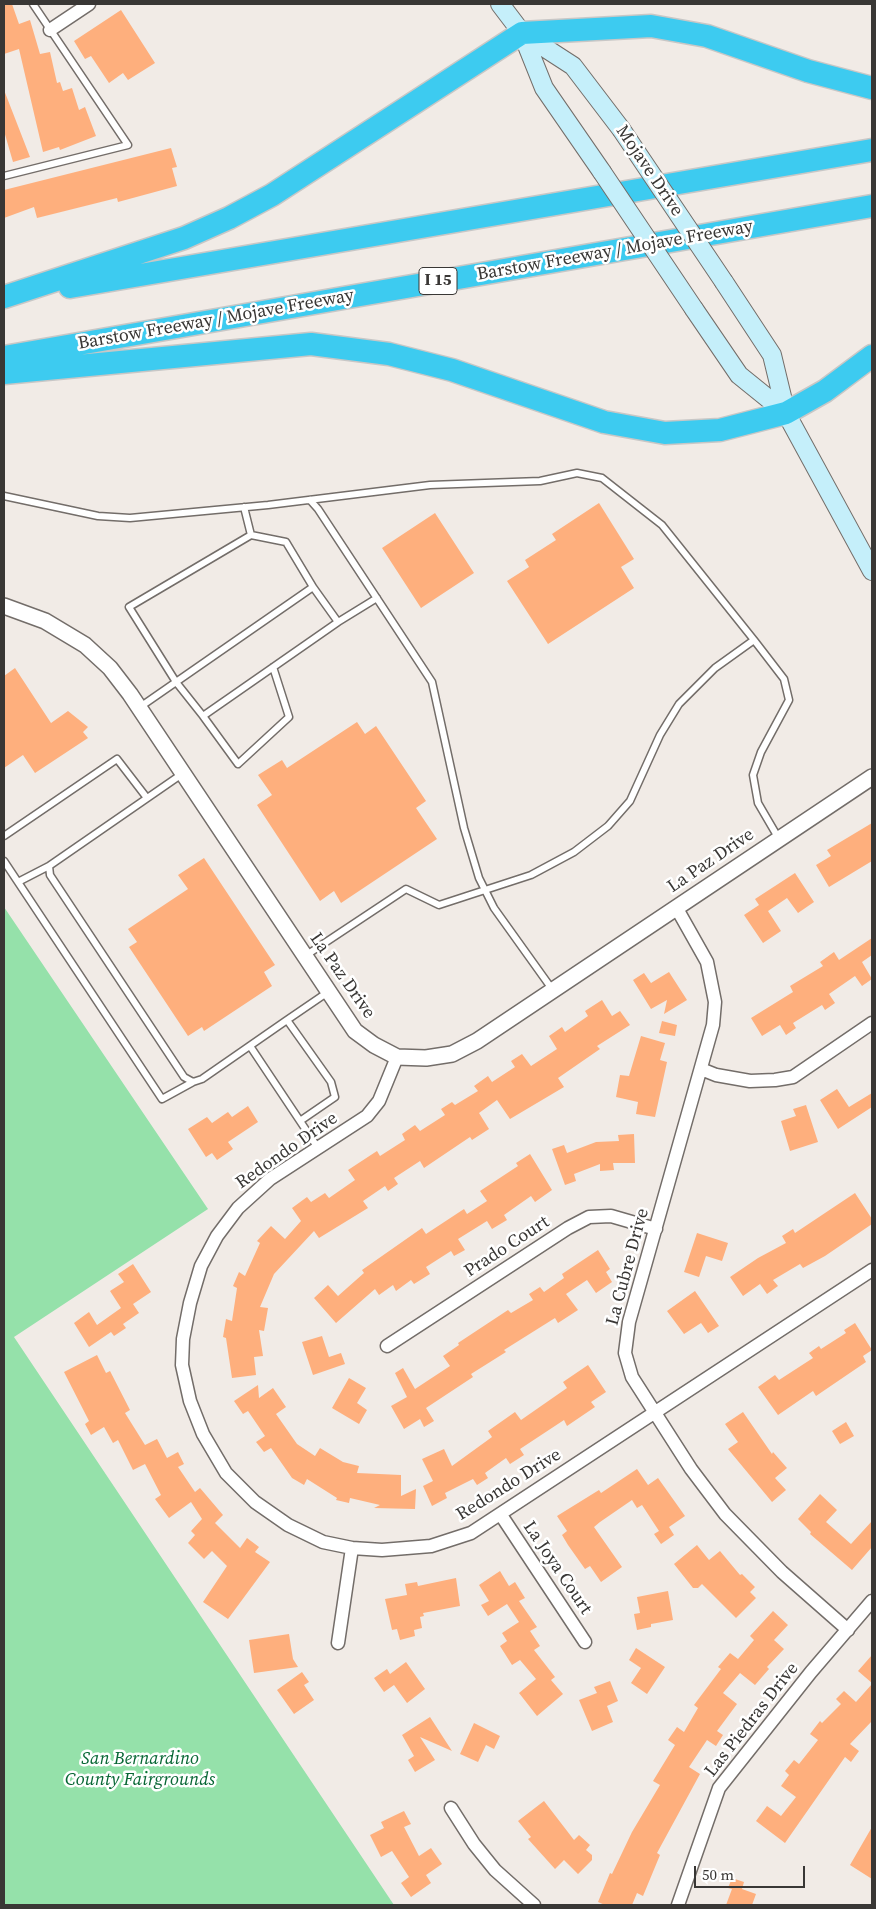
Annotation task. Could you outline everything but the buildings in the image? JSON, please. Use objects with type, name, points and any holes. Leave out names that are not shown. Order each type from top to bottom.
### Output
[{"type":"highway","points":[[4,298],[184,238],[229,218],[272,195],[522,34],[651,26],[707,36],[808,71],[872,88]]},
{"type":"highway","points":[[4,298],[872,150]]},
{"type":"highway","name":"Barstow Freeway / Mojave Freeway","points":[[4,356],[872,206]]},
{"type":"highway","points":[[4,373],[311,344],[389,354],[452,370],[604,422],[665,433],[720,430],[786,413],[825,391],[872,356]]},
{"type":"main road","name":"Mojave Drive","points":[[500,4],[522,34],[544,88],[739,375],[786,413]]},
{"type":"main road","name":"Mojave Drive","points":[[522,34],[572,66],[621,129],[772,355],[786,413],[872,571]]},
{"type":"street","points":[[50,30],[89,4]]},
{"type":"street","name":"La Paz Drive","points":[[4,606],[45,621],[85,645],[110,668],[139,708],[355,1031],[374,1045],[397,1057],[426,1058],[452,1054],[477,1041],[872,777]]},
{"type":"street","name":"La Cubre Drive","points":[[676,907],[704,955],[713,982],[715,1002],[713,1025],[628,1322],[625,1353],[632,1377],[691,1469],[725,1514],[782,1572],[848,1630]]},
{"type":"street","points":[[701,1068],[716,1075],[750,1081],[793,1077],[872,1023]]},
{"type":"street","name":"Redondo Drive","points":[[397,1057],[379,1101],[367,1116],[264,1185],[238,1208],[217,1236],[202,1266],[190,1303],[183,1339],[182,1365],[190,1401],[203,1434],[226,1473],[255,1502],[288,1525],[323,1542],[352,1548],[382,1550],[431,1546],[471,1533],[872,1270]]},
{"type":"street","name":"Prado Court","points":[[387,1346],[568,1228],[589,1217],[611,1216],[656,1229]]},
{"type":"street","name":"La Joya Court","points":[[501,1514],[585,1642]]},
{"type":"street","points":[[338,1643],[352,1548]]},
{"type":"street","name":"Las Piedras Drive","points":[[678,1905],[719,1788],[763,1731],[872,1601]]},
{"type":"street","points":[[450,1808],[474,1844],[495,1870],[534,1905]]},
{"type":"lane","points":[[4,175],[128,145],[33,4]]},
{"type":"lane","points":[[4,496],[98,516],[130,518],[430,486],[540,481],[577,473],[602,478],[662,525],[784,679],[789,700],[761,752],[753,775],[758,803],[779,839]]},
{"type":"lane","points":[[310,500],[432,682],[464,828],[485,889],[494,908],[553,990]]},
{"type":"lane","points":[[244,507],[251,535]]},
{"type":"lane","points":[[273,667],[289,716],[238,764],[176,682],[129,607],[251,535],[286,542],[313,587],[338,622]]},
{"type":"lane","points":[[139,708],[313,587]]},
{"type":"lane","points":[[203,716],[338,622],[377,598]]},
{"type":"lane","points":[[305,956],[406,889],[439,905],[531,875],[574,852],[608,826],[630,800],[660,736],[679,704],[715,668],[754,640]]},
{"type":"lane","points":[[4,836],[117,758],[147,798]]},
{"type":"lane","points":[[18,882],[49,866],[183,774]]},
{"type":"lane","points":[[4,861],[162,1099],[202,1079],[329,991]]},
{"type":"lane","points":[[49,866],[50,875],[87,933],[184,1077],[193,1082]]},
{"type":"lane","points":[[287,1020],[331,1082],[336,1097],[300,1121]]},
{"type":"lane","points":[[250,1046],[318,1148]]},
{"type":"green space","name":"San Bernardino County Fairgrounds","points":[[4,907],[208,1209],[14,1337],[394,1905],[4,1905]]}]
